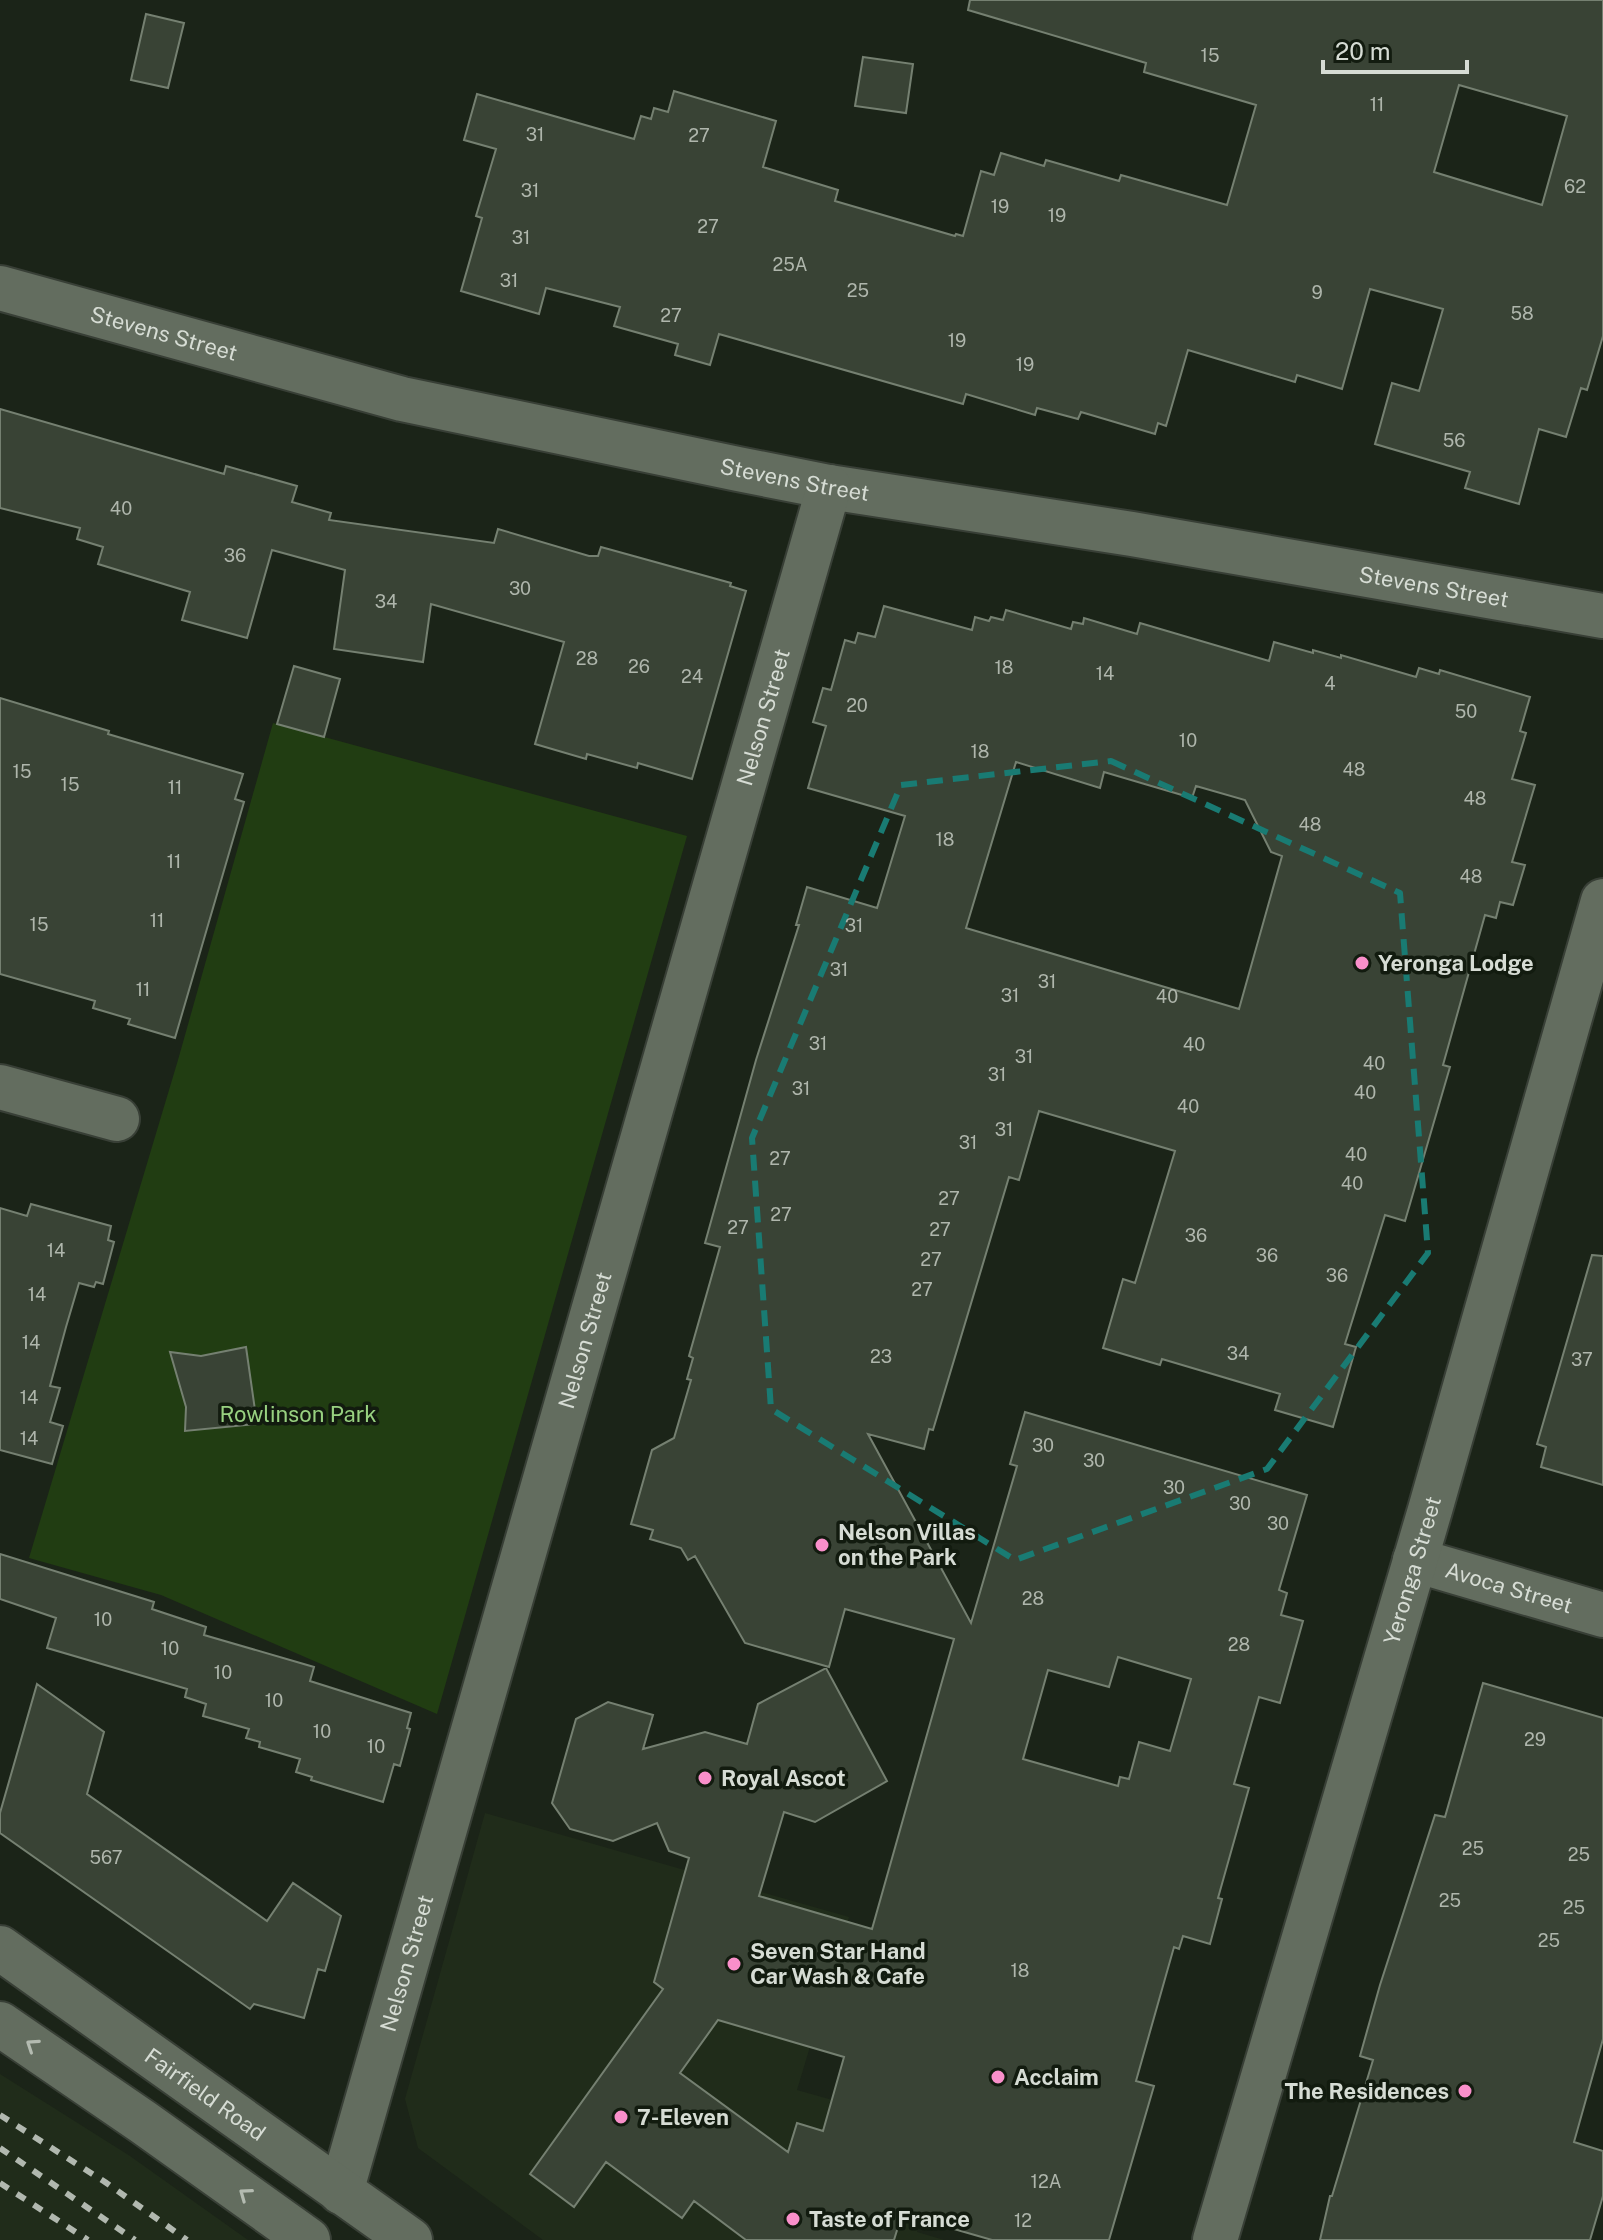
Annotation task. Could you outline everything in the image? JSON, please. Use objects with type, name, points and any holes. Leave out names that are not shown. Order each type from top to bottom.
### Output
[{"type":"street","name":"Stevens Street","points":[[0,288],[402,399],[829,487],[1132,534],[1603,616]]},
{"type":"street","name":"Nelson Street","points":[[341,2192],[829,487]]},
{"type":"street","name":"Yeronga Street","points":[[1215,2240],[1415,1560],[1603,901]]},
{"type":"street","points":[[0,1087],[117,1119]]},
{"type":"street","name":"Avoca Street","points":[[1415,1560],[1603,1615]]},
{"type":"street","name":"Fairfield Road","points":[[0,1948],[410,2240]]},
{"type":"street","points":[[0,2024],[308,2240]]},
{"type":"highlighted area","points":[[1111,761],[1400,893],[1428,1253],[1267,1469],[1015,1560],[771,1409],[752,1138],[901,785]]},
{"type":"shaded area","points":[[485,1813],[849,1917],[797,2090],[946,2132],[917,2232],[944,2240],[543,2240],[418,2148],[405,2099]]},
{"type":"shaded area","points":[[0,2074],[130,2156],[248,2240],[0,2240]]},
{"type":"green space","name":"Rowlinson Park","points":[[273,723],[687,836],[437,1714],[161,1595],[29,1558],[178,1060]]},
{"type":"building","points":[[970,0],[1603,0],[1603,336],[1587,390],[1581,388],[1566,437],[1539,429],[1519,504],[1465,488],[1470,472],[1375,444],[1392,383],[1419,391],[1443,309],[1370,289],[1342,389],[1297,375],[1295,382],[1188,350],[1166,426],[1158,423],[1155,434],[1081,412],[1078,419],[1037,408],[1035,415],[966,394],[963,404],[719,334],[710,365],[675,355],[678,344],[614,326],[620,307],[546,288],[539,314],[461,291],[482,218],[476,216],[496,149],[464,140],[477,94],[634,139],[641,116],[651,119],[654,108],[668,112],[674,91],[776,121],[763,167],[838,190],[835,201],[955,236],[963,236],[981,171],[994,175],[1001,153],[1044,166],[1046,160],[1119,181],[1121,175],[1227,205],[1256,105],[1144,72],[1146,63],[968,10]],"holes":[[[1459,85],[1567,116],[1542,205],[1434,172]]]},
{"type":"building","points":[[146,14],[184,23],[168,88],[131,80]]},
{"type":"building","points":[[863,57],[913,64],[906,113],[855,106]]},
{"type":"building","points":[[0,409],[224,474],[226,466],[297,486],[292,502],[331,513],[329,520],[494,543],[498,529],[589,556],[598,556],[601,547],[731,583],[730,586],[746,591],[692,779],[638,763],[637,768],[587,754],[586,759],[535,744],[564,642],[431,604],[423,662],[334,649],[345,570],[272,550],[247,638],[182,620],[190,592],[98,564],[103,547],[77,539],[80,528],[0,508]]},
{"type":"building","points":[[884,606],[972,630],[975,617],[989,621],[991,617],[1003,620],[1006,610],[1071,629],[1073,622],[1083,624],[1084,618],[1137,634],[1140,623],[1269,661],[1274,642],[1313,653],[1313,650],[1341,658],[1341,655],[1416,677],[1419,668],[1439,674],[1440,670],[1530,697],[1520,731],[1526,733],[1512,779],[1535,785],[1512,862],[1525,865],[1513,905],[1500,902],[1496,918],[1485,915],[1443,1065],[1450,1067],[1405,1221],[1385,1215],[1345,1344],[1356,1347],[1333,1427],[1275,1410],[1280,1394],[1162,1359],[1160,1365],[1103,1348],[1123,1279],[1135,1283],[1175,1151],[1039,1111],[1019,1180],[1009,1177],[933,1430],[929,1429],[924,1449],[868,1434],[971,1623],[1017,1466],[1010,1464],[1025,1412],[1307,1495],[1279,1590],[1287,1593],[1281,1615],[1303,1621],[1280,1703],[1259,1697],[1234,1784],[1249,1788],[1218,1898],[1222,1899],[1210,1944],[1183,1936],[1179,1949],[1174,1947],[1136,2081],[1154,2086],[1109,2240],[992,2240],[902,2214],[894,2240],[746,2240],[694,2201],[682,2218],[606,2162],[574,2207],[530,2174],[663,1989],[654,1982],[689,1858],[669,1851],[657,1823],[613,1841],[570,1829],[552,1803],[576,1719],[608,1702],[653,1715],[643,1749],[705,1732],[747,1744],[758,1704],[826,1668],[887,1781],[815,1822],[784,1812],[759,1896],[872,1929],[954,1639],[845,1609],[829,1667],[745,1643],[695,1556],[688,1560],[681,1548],[650,1539],[653,1530],[631,1524],[652,1450],[674,1438],[691,1380],[687,1379],[693,1358],[689,1356],[720,1247],[705,1243],[756,1060],[799,925],[796,925],[807,887],[877,908],[905,816],[808,788],[826,726],[813,722],[823,688],[831,690],[845,640],[855,643],[858,633],[875,637]],"holes":[[[1016,762],[1100,788],[1104,772],[1192,798],[1196,786],[1245,800],[1271,852],[1282,856],[1239,1009],[966,928]],[[1118,1657],[1191,1679],[1170,1751],[1139,1742],[1129,1779],[1120,1777],[1118,1786],[1023,1759],[1048,1670],[1109,1687]],[[718,2020],[844,2057],[823,2131],[797,2123],[788,2152],[680,2073]]]},
{"type":"building","points":[[294,666],[340,679],[324,737],[277,724]]},
{"type":"building","points":[[0,698],[243,774],[235,799],[244,802],[175,1038],[128,1024],[130,1019],[93,1008],[95,1001],[0,974]]},
{"type":"building","points":[[31,1204],[111,1226],[108,1240],[114,1242],[103,1284],[96,1282],[94,1287],[79,1283],[66,1327],[50,1386],[60,1388],[50,1422],[63,1426],[52,1464],[0,1450],[0,1208],[27,1216]]},
{"type":"building","points":[[1592,1255],[1603,1256],[1603,1485],[1541,1467],[1546,1447],[1537,1444]]},
{"type":"building","points":[[246,1347],[257,1424],[185,1431],[186,1407],[170,1352],[201,1356]]},
{"type":"building","points":[[0,1554],[154,1602],[152,1609],[206,1627],[204,1635],[314,1667],[310,1681],[411,1713],[400,1766],[394,1764],[383,1802],[311,1780],[312,1777],[296,1772],[300,1759],[259,1747],[260,1742],[246,1738],[249,1729],[203,1716],[206,1704],[185,1697],[187,1689],[47,1648],[56,1618],[0,1599]]},
{"type":"building","points":[[1483,1683],[1603,1718],[1603,2039],[1574,2142],[1603,2151],[1603,2196],[1590,2240],[1320,2240],[1330,2196],[1373,2060],[1360,2056],[1380,1985],[1435,1815],[1445,1817]]},
{"type":"building","points":[[37,1684],[104,1732],[87,1794],[267,1921],[293,1883],[341,1916],[325,1971],[318,1969],[304,2018],[254,2004],[250,2009],[0,1833],[0,1813]]},
{"type":"railway","points":[[0,2115],[105,2182],[187,2240]]},
{"type":"railway","points":[[0,2148],[135,2240]]},
{"type":"railway","points":[[0,2183],[88,2240]]},
{"type":"place","name":"Yeronga Lodge","points":[[1362,963]]},
{"type":"place","name":"Nelson Villas on the Park","points":[[822,1545]]},
{"type":"place","name":"Royal Ascot","points":[[705,1778]]},
{"type":"place","name":"Seven Star Hand Car Wash & Cafe","points":[[734,1964]]},
{"type":"place","name":"Acclaim","points":[[998,2077]]},
{"type":"place","name":"The Residences","points":[[1465,2091]]},
{"type":"place","name":"7-Eleven","points":[[621,2117]]},
{"type":"place","name":"Taste of France","points":[[793,2219]]}]
